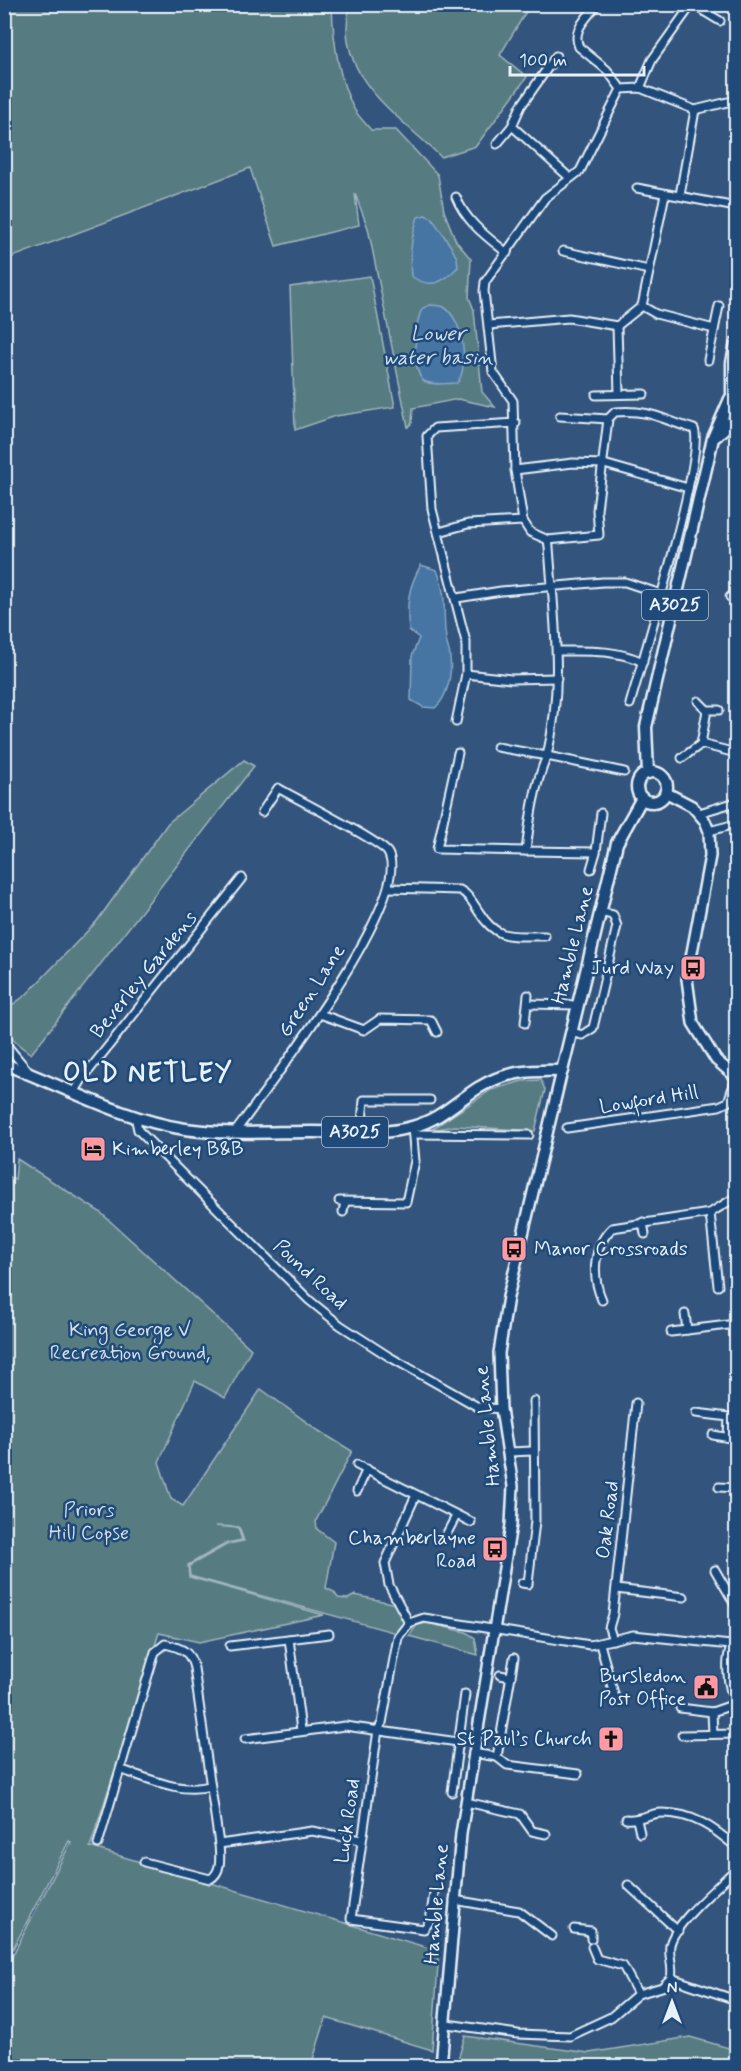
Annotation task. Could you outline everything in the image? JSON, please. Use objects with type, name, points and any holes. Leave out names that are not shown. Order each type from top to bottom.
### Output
[{"type":"main road","name":"A3025","points":[[648,773],[646,727],[713,438],[733,393],[732,363],[736,343]]},
{"type":"main road","points":[[733,393],[731,407],[736,412]]},
{"type":"main road","points":[[713,438],[736,417]]},
{"type":"main road","points":[[648,773],[657,774],[664,779],[665,792],[655,802],[642,798],[638,791],[638,783],[648,773]]},
{"type":"main road","points":[[665,792],[692,806],[699,813],[709,831],[710,856],[687,980],[693,1023],[716,1060],[736,1078]]},
{"type":"main road","name":"Hamble Lane","points":[[441,2067],[447,2024],[454,1900],[466,1802],[511,1525],[513,1486],[501,1409],[499,1353],[503,1322],[599,912],[618,843],[642,798]]},
{"type":"main road","name":"A3025","points":[[4,1064],[74,1094],[135,1116],[184,1128],[235,1132],[413,1131],[500,1076],[522,1071],[561,1071]]},
{"type":"street","points":[[597,4],[581,24],[576,41],[579,47],[616,79],[621,89]]},
{"type":"street","points":[[640,88],[652,60],[692,4],[720,21]]},
{"type":"street","points":[[496,144],[512,126],[521,106],[556,56]]},
{"type":"street","points":[[621,89],[640,88],[695,110],[736,100]]},
{"type":"street","points":[[621,89],[580,171],[545,198],[485,282],[493,372],[513,401],[516,423],[515,470],[523,521],[530,532],[548,540],[599,535],[597,510],[608,419],[615,412],[634,410],[659,415],[676,424],[694,429],[697,434],[696,453],[688,488],[630,704]]},
{"type":"street","points":[[680,195],[695,110]]},
{"type":"street","points":[[512,126],[570,178]]},
{"type":"street","points":[[637,188],[736,207]]},
{"type":"street","points":[[489,325],[569,318],[617,326],[642,306],[665,194]]},
{"type":"street","points":[[456,197],[462,212],[474,226],[507,252]]},
{"type":"street","points":[[562,251],[649,270]]},
{"type":"street","points":[[642,306],[656,314],[714,329]]},
{"type":"street","points":[[708,360],[719,306]]},
{"type":"street","points":[[617,326],[619,394]]},
{"type":"street","points":[[596,395],[644,394]]},
{"type":"street","points":[[560,416],[608,419]]},
{"type":"street","points":[[456,722],[466,674],[466,642],[431,498],[426,442],[430,431],[435,428],[516,423]]},
{"type":"street","points":[[515,470],[573,463],[604,464],[688,488]]},
{"type":"street","points":[[439,532],[468,524],[523,521]]},
{"type":"street","points":[[526,850],[540,772],[547,756],[556,714],[557,651],[554,587],[548,540]]},
{"type":"street","points":[[457,598],[501,591],[603,582],[632,585],[661,594]]},
{"type":"street","points":[[557,651],[605,651],[625,654],[643,662]]},
{"type":"street","points":[[466,674],[511,679],[557,678]]},
{"type":"street","points":[[698,701],[707,710],[719,710]]},
{"type":"street","points":[[682,758],[701,744],[707,710]]},
{"type":"street","points":[[701,744],[736,753]]},
{"type":"street","points":[[497,747],[624,772]]},
{"type":"street","points":[[458,753],[437,849],[596,852]]},
{"type":"street","name":"Green Lane","points":[[235,1132],[336,991],[389,888],[390,856],[387,850],[278,788],[262,812]]},
{"type":"street","points":[[699,813],[736,802]]},
{"type":"street","points":[[591,869],[596,852],[601,813]]},
{"type":"street","points":[[709,831],[736,825]]},
{"type":"street","name":"Beverley Gardens","points":[[74,1094],[83,1078],[242,878]]},
{"type":"street","points":[[389,888],[460,890],[467,894],[488,926],[496,933],[545,936]]},
{"type":"street","points":[[571,1032],[582,1035],[593,1028],[617,926],[613,915],[599,912]]},
{"type":"street","points":[[525,1023],[528,995]]},
{"type":"street","points":[[528,1004],[577,1005]]},
{"type":"street","points":[[320,1014],[364,1030],[380,1019],[431,1020],[437,1032]]},
{"type":"street","points":[[4,1042],[29,1073]]},
{"type":"street","name":"Lowford Hill","points":[[728,1102],[736,1078]]},
{"type":"street","points":[[361,1132],[364,1100],[430,1100]]},
{"type":"street","name":"Lowford Hill","points":[[571,1125],[689,1112],[728,1102],[736,1103]]},
{"type":"street","name":"Pound Road","points":[[135,1116],[138,1130],[324,1312],[388,1356],[478,1407],[501,1409]]},
{"type":"street","points":[[343,1212],[342,1201],[406,1202],[415,1161],[413,1131],[529,1135]]},
{"type":"street","points":[[602,1300],[595,1281],[596,1261],[606,1234],[620,1225],[710,1213],[736,1197]]},
{"type":"street","points":[[710,1213],[718,1286]]},
{"type":"street","points":[[643,1222],[645,1234]]},
{"type":"street","points":[[685,1314],[687,1330]]},
{"type":"street","points":[[671,1332],[736,1324]]},
{"type":"street","points":[[522,1583],[528,1584],[533,1555],[534,1401]]},
{"type":"street","name":"Oak Road","points":[[613,1640],[609,1628],[616,1589],[636,1403]]},
{"type":"street","points":[[696,1413],[729,1417],[728,1437]]},
{"type":"street","points":[[713,1435],[736,1439]]},
{"type":"street","points":[[509,1452],[533,1450]]},
{"type":"street","points":[[357,1465],[471,1522]]},
{"type":"street","points":[[357,1491],[367,1469]]},
{"type":"street","points":[[719,1487],[736,1488]]},
{"type":"street","points":[[416,1495],[385,1563],[389,1585],[409,1623],[424,1618],[590,1645],[633,1635],[734,1643],[728,1677],[736,1704],[712,1712],[680,1708]]},
{"type":"street","points":[[445,1537],[456,1516]]},
{"type":"street","points":[[715,1570],[736,1606]]},
{"type":"street","points":[[616,1589],[684,1597]]},
{"type":"street","name":"Luck Road","points":[[409,1623],[398,1637],[382,1722],[378,1730],[351,1919],[424,1929],[430,1921],[434,1893]]},
{"type":"street","points":[[230,1646],[329,1634]]},
{"type":"street","points":[[289,1639],[301,1730]]},
{"type":"street","points":[[98,1844],[122,1770],[155,1652],[165,1644],[182,1648],[190,1654],[219,1844],[219,1865],[217,1874],[210,1880],[144,1862]]},
{"type":"street","points":[[600,1644],[616,1701]]},
{"type":"street","points":[[497,1757],[514,1658]]},
{"type":"street","points":[[500,1675],[511,1677]]},
{"type":"street","points":[[452,1792],[465,1694]]},
{"type":"street","points":[[712,1712],[713,1734]]},
{"type":"street","points":[[245,1738],[345,1726],[458,1742]]},
{"type":"street","points":[[682,1735],[736,1734]]},
{"type":"street","points":[[473,1753],[497,1757],[507,1765],[578,1774]]},
{"type":"street","points":[[122,1770],[183,1789],[195,1790],[210,1786]]},
{"type":"street","points":[[466,1802],[520,1814],[532,1831],[546,1834]]},
{"type":"street","points":[[626,1820],[637,1820],[662,1813],[699,1820],[712,1826],[736,1847]]},
{"type":"street","points":[[637,1820],[640,1833]]},
{"type":"street","points":[[219,1844],[312,1831],[361,1840]]},
{"type":"street","points":[[447,2024],[518,2034],[570,2036],[611,2017],[638,1994],[662,1987],[671,1978],[669,1951],[672,1940],[736,1869]]},
{"type":"street","points":[[628,1885],[678,1931]]},
{"type":"street","points":[[454,1900],[519,1911],[552,1936]]},
{"type":"street","points":[[574,1929],[591,1931],[591,1943],[597,1959],[624,1966],[638,1994]]},
{"type":"street","points":[[671,1978],[736,2000]]},
{"type":"green space","points":[[5,5],[332,5],[340,70],[355,110],[371,130],[396,130],[438,175],[444,211],[456,241],[471,259],[469,297],[474,310],[482,392],[495,407],[458,399],[413,408],[412,423],[408,427],[368,228],[355,194],[359,225],[276,246],[250,168],[5,260]]},
{"type":"green space","points":[[350,5],[530,5],[500,55],[527,77],[476,146],[441,157],[388,108],[359,73],[350,52],[347,30]]},
{"type":"green space","points":[[370,276],[395,407],[336,416],[295,430],[290,287]]},
{"type":"green space","points":[[244,760],[254,766],[31,1054],[24,1049],[14,1041],[8,1031],[5,1010],[26,995],[97,921],[168,823]]},
{"type":"green space","points":[[541,1080],[545,1090],[535,1131],[455,1126],[431,1130],[491,1090],[522,1081]]},
{"type":"green space","points":[[17,1159],[100,1212],[251,1349],[225,1398],[195,1381],[159,1462],[171,1499],[183,1506],[261,1389],[319,1431],[352,1451],[316,1521],[317,1529],[334,1542],[326,1588],[334,1592],[338,1598],[348,1599],[355,1595],[400,1605],[407,1619],[396,1633],[190,1576],[189,1566],[228,1544],[244,1541],[239,1527],[215,1526],[238,1528],[242,1540],[227,1543],[188,1565],[189,1577],[324,1615],[199,1642],[159,1633],[90,1847],[439,1951],[432,2050],[326,2018],[311,2066],[5,2066],[5,1970],[71,1842],[69,1841],[5,1964],[4,1175],[15,1179]]},
{"type":"green space","points":[[427,1623],[466,1632],[475,1638],[478,1655],[409,1636],[417,1625]]},
{"type":"green space","points":[[465,2036],[589,2053],[690,2037],[736,2050],[736,2066],[456,2066]]},
{"type":"water","points":[[425,215],[432,218],[457,258],[458,267],[436,283],[424,282],[411,276],[410,253],[414,232],[418,217]]},
{"type":"water","name":"Lower water basin","points":[[430,305],[444,307],[451,313],[460,332],[464,355],[461,376],[457,383],[431,383],[424,381],[420,376],[416,357],[416,334],[420,314],[423,308]]},
{"type":"water","points":[[421,565],[437,570],[440,579],[444,596],[446,641],[450,654],[448,685],[443,698],[435,708],[423,707],[411,700],[412,656],[419,638],[409,630],[408,604],[413,581]]},
{"type":"place","name":"Jurd Way","points":[[693,968]]},
{"type":"place","name":"Kimberley B&B","points":[[93,1149]]},
{"type":"place","name":"Manor Crossroads","points":[[514,1249]]},
{"type":"place","name":"Chamberlayne Road","points":[[495,1549]]},
{"type":"place","name":"Bursledon Post Office","points":[[706,1687]]},
{"type":"place","name":"St Paul’s Church","points":[[611,1739]]},
{"type":"district","name":"OLD NETLEY","points":[[148,1074]]},
{"type":"park label","name":"King George V Recreation Ground,","points":[[130,1342]]},
{"type":"park label","name":"Priors Hill Copse","points":[[89,1522]]}]
